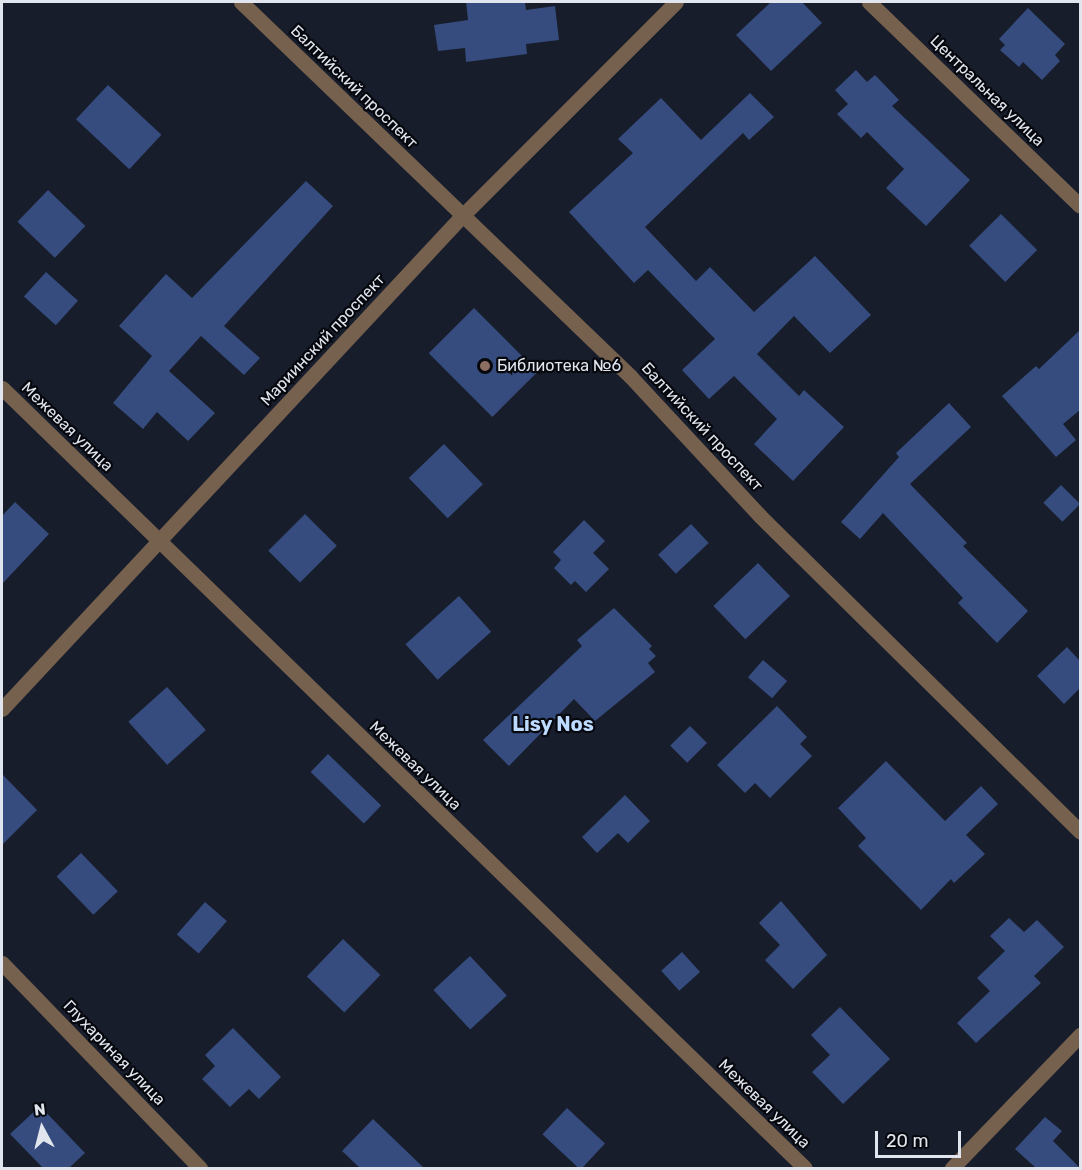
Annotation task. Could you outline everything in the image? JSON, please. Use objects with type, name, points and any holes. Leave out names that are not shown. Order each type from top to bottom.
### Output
[{"type":"street","name":"Балтийский проспект","points":[[241,2],[461,217],[630,376],[760,516],[1080,832]]},
{"type":"street","name":"Мариинский проспект","points":[[2,709],[160,543],[461,217],[676,2]]},
{"type":"street","name":"Центральная улица","points":[[868,2],[1080,206]]},
{"type":"street","name":"Межевая улица","points":[[2,388],[805,1168]]},
{"type":"street","name":"Глухариная улица","points":[[2,963],[200,1168]]},
{"type":"street","points":[[952,1168],[1080,1035]]},
{"type":"building","points":[[466,2],[525,2],[526,10],[555,6],[559,40],[526,44],[527,54],[466,62],[465,48],[438,51],[434,25],[468,20]]},
{"type":"building","points":[[771,2],[802,2],[822,23],[771,71],[736,35]]},
{"type":"building","points":[[1028,8],[1065,44],[1055,55],[1060,61],[1042,80],[1023,62],[1019,67],[1000,50],[1005,45],[999,39]]},
{"type":"building","points":[[856,70],[867,82],[875,75],[899,100],[892,106],[970,180],[926,226],[886,188],[904,169],[867,132],[861,138],[837,114],[848,104],[835,90]]},
{"type":"building","points":[[108,85],[161,135],[129,169],[76,119]]},
{"type":"building","points":[[750,93],[774,117],[749,140],[743,133],[645,227],[696,281],[710,267],[754,312],[815,256],[871,315],[830,353],[794,316],[757,354],[799,396],[804,390],[844,427],[793,481],[754,444],[777,419],[734,376],[709,399],[682,370],[715,339],[648,270],[634,283],[569,212],[633,153],[618,139],[661,98],[701,140]]},
{"type":"building","points":[[306,181],[333,206],[224,326],[260,358],[244,375],[201,336],[169,371],[215,413],[188,441],[157,412],[143,429],[113,403],[152,356],[119,326],[166,274],[192,298]]},
{"type":"building","points":[[48,190],[85,226],[55,258],[17,222]]},
{"type":"building","points":[[1001,214],[1037,250],[1005,282],[969,246]]},
{"type":"building","points":[[46,272],[78,301],[56,325],[24,297]]},
{"type":"building","points":[[474,308],[538,372],[492,417],[429,353]]},
{"type":"building","points":[[1080,330],[1080,410],[1063,424],[1076,440],[1056,457],[1002,396],[1036,366],[1039,369]]},
{"type":"building","points":[[949,403],[971,427],[910,484],[967,543],[963,546],[1028,611],[997,643],[958,603],[963,598],[883,513],[860,539],[841,522],[899,457],[896,453]]},
{"type":"building","points":[[444,444],[483,484],[448,518],[409,478]]},
{"type":"building","points":[[1061,485],[1080,504],[1062,522],[1043,503]]},
{"type":"building","points":[[15,502],[49,534],[2,584],[2,516]]},
{"type":"building","points":[[305,514],[337,546],[300,583],[268,551]]},
{"type":"building","points":[[584,520],[605,541],[593,553],[609,569],[586,592],[575,581],[571,585],[554,568],[561,560],[553,552]]},
{"type":"building","points":[[691,524],[709,543],[676,574],[658,555]]},
{"type":"building","points":[[758,563],[790,596],[745,639],[713,606]]},
{"type":"building","points":[[459,596],[491,632],[438,680],[405,644]]},
{"type":"building","points":[[614,608],[652,646],[649,649],[656,656],[648,663],[655,672],[595,721],[574,699],[509,766],[483,740],[582,646],[577,640]]},
{"type":"building","points":[[1067,647],[1080,661],[1080,688],[1064,704],[1037,676]]},
{"type":"building","points":[[763,660],[787,681],[772,698],[748,677]]},
{"type":"building","points":[[167,687],[206,730],[167,765],[128,722]]},
{"type":"building","points":[[777,706],[807,737],[800,744],[812,756],[770,798],[755,783],[745,793],[717,765]]},
{"type":"building","points":[[690,726],[707,743],[687,763],[670,746]]},
{"type":"building","points":[[328,754],[381,805],[364,823],[311,772]]},
{"type":"building","points":[[886,761],[945,821],[981,786],[998,804],[966,835],[985,854],[954,883],[951,879],[921,910],[858,846],[866,838],[838,808]]},
{"type":"building","points":[[2,774],[37,810],[2,845]]},
{"type":"building","points":[[625,795],[650,821],[628,843],[618,833],[597,853],[582,837]]},
{"type":"building","points":[[81,853],[118,891],[93,915],[57,877]]},
{"type":"building","points":[[781,901],[827,955],[793,989],[765,960],[780,945],[759,923]]},
{"type":"building","points":[[205,902],[227,921],[199,953],[177,934]]},
{"type":"building","points":[[1009,918],[1024,932],[1037,920],[1064,947],[1034,976],[1041,983],[976,1043],[957,1023],[990,991],[977,978],[1005,951],[990,936]]},
{"type":"building","points":[[343,939],[380,975],[344,1013],[307,976]]},
{"type":"building","points":[[682,952],[700,972],[679,991],[661,971]]},
{"type":"building","points":[[470,956],[507,995],[470,1030],[433,990]]},
{"type":"building","points":[[840,1007],[890,1059],[843,1104],[812,1072],[830,1055],[811,1035]]},
{"type":"building","points":[[233,1028],[281,1077],[259,1099],[249,1089],[230,1107],[202,1079],[215,1066],[205,1055]]},
{"type":"building","points":[[40,1106],[85,1153],[69,1168],[43,1168],[10,1134]]},
{"type":"building","points":[[567,1108],[605,1143],[582,1168],[579,1168],[542,1134]]},
{"type":"building","points":[[1045,1117],[1062,1131],[1053,1141],[1080,1168],[1036,1168],[1015,1149]]},
{"type":"building","points":[[373,1119],[424,1168],[360,1168],[342,1151]]},
{"type":"place","name":"Библиотека №6","points":[[485,366]]},
{"type":"district","name":"Lisy Nos","points":[[553,724]]}]
